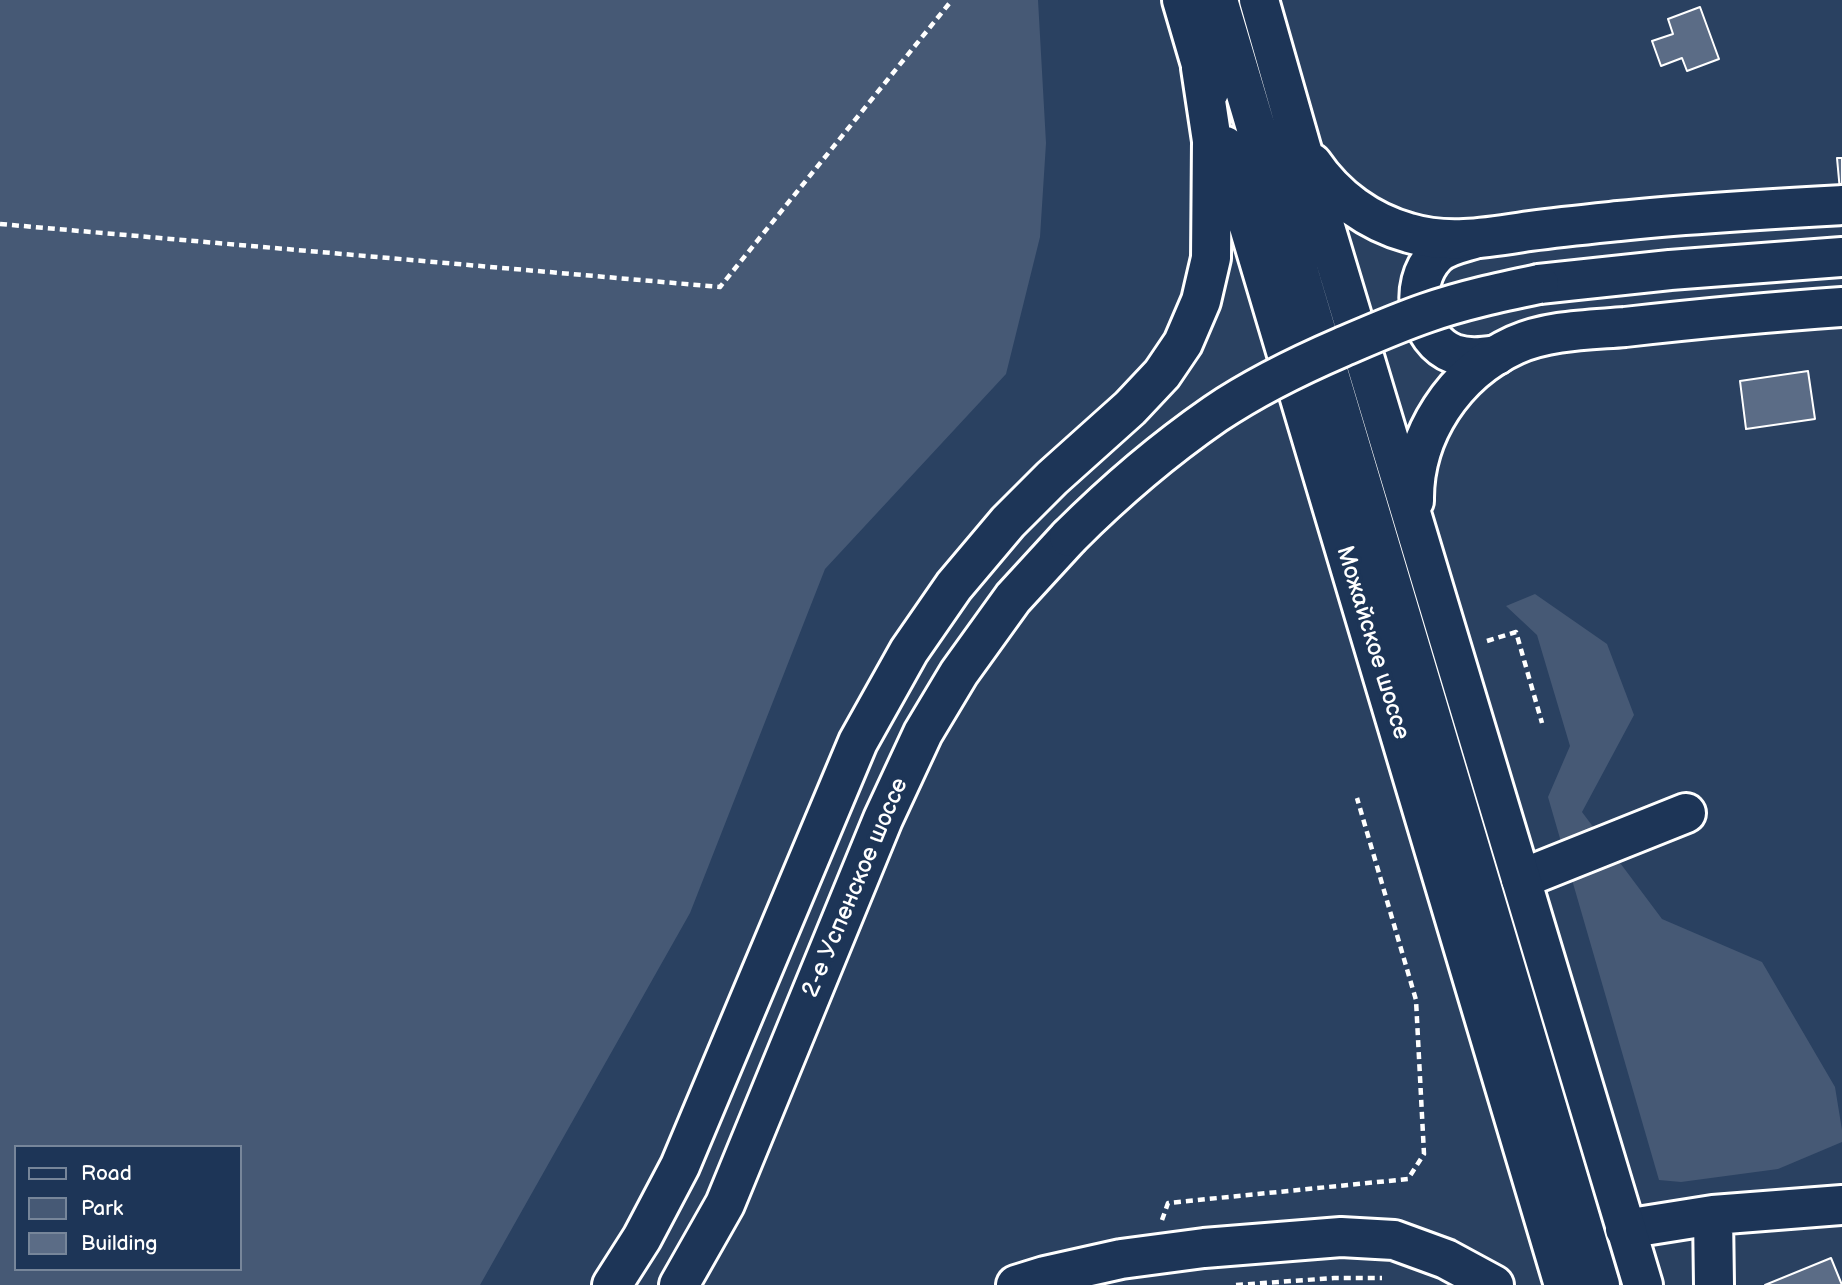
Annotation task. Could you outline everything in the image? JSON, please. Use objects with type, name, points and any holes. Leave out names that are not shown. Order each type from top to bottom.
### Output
[{"type":"main road","name":"Можайское шоссе","points":[[1181,0],[1564,1285]]},
{"type":"main road","name":"Можайское шоссе","points":[[1218,0],[1600,1285]]},
{"type":"main road","points":[[1259,0],[1643,1285]]},
{"type":"main road","points":[[612,1285],[642,1238],[680,1166],[858,742],[909,651],[954,586],[1008,522],[1052,478],[1130,408],[1162,374],[1183,343],[1201,301],[1211,257],[1212,141],[1201,68]]},
{"type":"main road","points":[[1301,146],[1324,180],[1352,205],[1382,224],[1410,234],[1438,239],[1474,239],[1640,219],[1842,205]]},
{"type":"main road","points":[[1474,239],[1451,246],[1435,256],[1422,278],[1418,296],[1421,313],[1427,330],[1438,343],[1453,353],[1475,358],[1497,355]]},
{"type":"main road","name":"2-е Успенское шоссе","points":[[681,1279],[725,1204],[883,819],[923,733],[958,673],[1013,598],[1108,498],[1217,413],[1262,385],[1315,359],[1425,313],[1486,295],[1539,284],[1670,270],[1842,257]]},
{"type":"main road","points":[[1415,524],[1414,482],[1429,429],[1447,400],[1467,378],[1497,355],[1516,345],[1543,336],[1731,315],[1842,307]]},
{"type":"main road","points":[[1521,879],[1686,813]]},
{"type":"main road","points":[[1625,1229],[1713,1216],[1841,1208]]},
{"type":"main road","points":[[1713,1216],[1714,1285]]},
{"type":"main road","points":[[1016,1285],[1121,1259],[1204,1248],[1341,1237],[1394,1240],[1446,1259],[1494,1285]]},
{"type":"path","points":[[0,224],[720,287],[953,0]]},
{"type":"path","points":[[1485,641],[1516,632],[1542,723]]},
{"type":"path","points":[[1159,1228],[1168,1203],[1408,1179],[1424,1154],[1416,1000],[1357,798]]},
{"type":"path","points":[[1236,1285],[1334,1278],[1383,1278]]},
{"type":"green space","points":[[0,0],[1038,0],[1046,143],[1040,237],[1006,374],[825,569],[690,913],[480,1285],[0,1285]]},
{"type":"green space","points":[[1535,594],[1607,644],[1634,715],[1582,812],[1662,919],[1762,962],[1835,1087],[1842,1142],[1778,1169],[1681,1182],[1659,1180],[1548,797],[1570,746],[1537,635],[1506,606]]},
{"type":"building","points":[[1700,7],[1719,59],[1687,71],[1682,58],[1661,66],[1652,41],[1673,34],[1668,19]]},
{"type":"building","points":[[1837,158],[1842,158],[1842,191],[1840,191]]},
{"type":"building","points":[[1808,371],[1815,419],[1746,429],[1740,381]]},
{"type":"building","points":[[1831,1258],[1842,1285],[1765,1285]]}]
